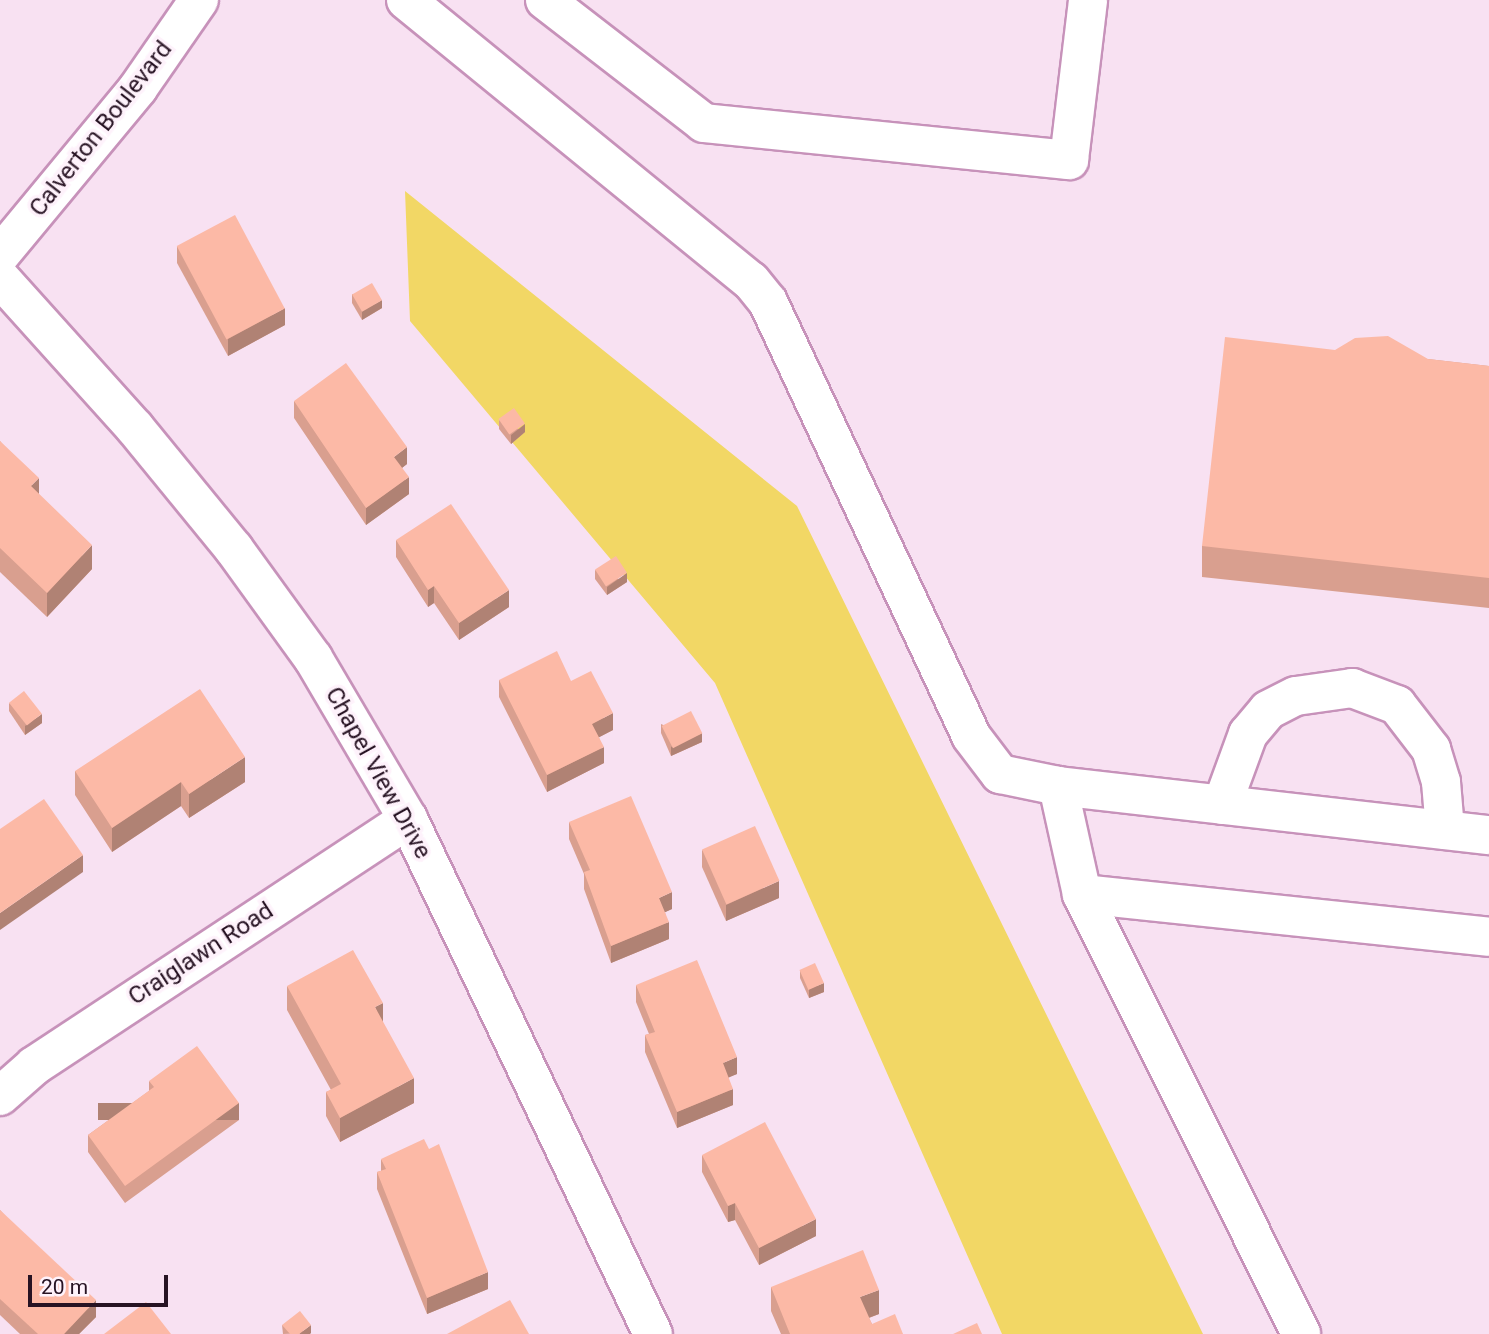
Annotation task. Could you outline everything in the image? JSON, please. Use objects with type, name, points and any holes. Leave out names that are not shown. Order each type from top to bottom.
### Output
[{"type":"street","name":"Calverton Boulevard","points":[[0,255],[138,88],[199,0]]},
{"type":"street","points":[[545,0],[704,123],[1069,160],[1088,0]]},
{"type":"street","points":[[416,4],[751,281],[791,346],[971,736],[1000,774],[1058,786],[1489,835]]},
{"type":"street","name":"Chapel View Drive","points":[[0,278],[135,428],[234,549],[313,658],[408,819],[653,1334]]},
{"type":"street","points":[[1222,805],[1248,734],[1268,710],[1296,695],[1352,688],[1397,705],[1431,749],[1441,782],[1445,830]]},
{"type":"street","points":[[1058,786],[1082,894],[1301,1334]]},
{"type":"street","name":"Craiglawn Road","points":[[0,1096],[34,1066],[408,819]]},
{"type":"street","points":[[1082,894],[1489,937]]},
{"type":"shaded area","points":[[405,191],[797,506],[1203,1334],[1002,1334],[715,683],[410,321]]},
{"type":"building","points":[[235,215],[285,309],[226,340],[177,246]]},
{"type":"building","points":[[372,283],[382,300],[362,312],[352,294]]},
{"type":"building","points":[[1388,336],[1428,359],[1489,366],[1489,578],[1202,546],[1225,337],[1335,350],[1355,338]]},
{"type":"building","points":[[346,363],[407,447],[394,457],[409,477],[366,508],[294,401]]},
{"type":"building","points":[[514,408],[525,424],[509,434],[498,419]]},
{"type":"building","points":[[0,441],[39,478],[31,486],[92,545],[47,593],[0,548]]},
{"type":"building","points":[[451,504],[509,590],[459,623],[434,586],[428,590],[396,540]]},
{"type":"building","points":[[616,556],[627,573],[606,586],[595,570]]},
{"type":"building","points":[[557,651],[571,681],[591,671],[613,713],[592,724],[604,747],[547,775],[499,680]]},
{"type":"building","points":[[200,689],[245,757],[189,794],[181,782],[112,828],[75,771]]},
{"type":"building","points":[[24,691],[42,714],[27,726],[9,703]]},
{"type":"building","points":[[691,711],[702,733],[673,748],[662,726]]},
{"type":"building","points":[[631,796],[672,892],[659,898],[669,922],[611,946],[584,872],[590,870],[569,822]]},
{"type":"building","points":[[44,799],[83,855],[0,913],[0,829]]},
{"type":"building","points":[[755,826],[779,881],[726,904],[702,850]]},
{"type":"building","points":[[353,950],[383,1003],[375,1007],[414,1078],[340,1118],[326,1092],[341,1084],[287,986]]},
{"type":"building","points":[[697,960],[737,1057],[723,1063],[733,1089],[677,1112],[645,1035],[655,1032],[636,985]]},
{"type":"building","points":[[815,963],[824,983],[808,990],[799,970]]},
{"type":"building","points":[[197,1046],[239,1103],[125,1186],[88,1135],[154,1087],[149,1081]]},
{"type":"building","points":[[765,1122],[816,1219],[759,1248],[735,1203],[728,1206],[702,1155]]},
{"type":"building","points":[[424,1139],[429,1149],[439,1144],[488,1272],[427,1298],[377,1172],[386,1169],[381,1159]]},
{"type":"building","points":[[0,1210],[96,1300],[64,1334],[38,1334],[0,1299]]},
{"type":"building","points":[[863,1250],[879,1290],[860,1297],[872,1324],[895,1314],[903,1334],[790,1334],[771,1287]]},
{"type":"building","points":[[510,1300],[529,1334],[447,1334]]},
{"type":"building","points":[[146,1302],[171,1334],[104,1334]]},
{"type":"building","points":[[300,1311],[311,1325],[299,1334],[290,1334],[282,1325]]},
{"type":"building","points":[[977,1323],[982,1334],[953,1334]]}]
